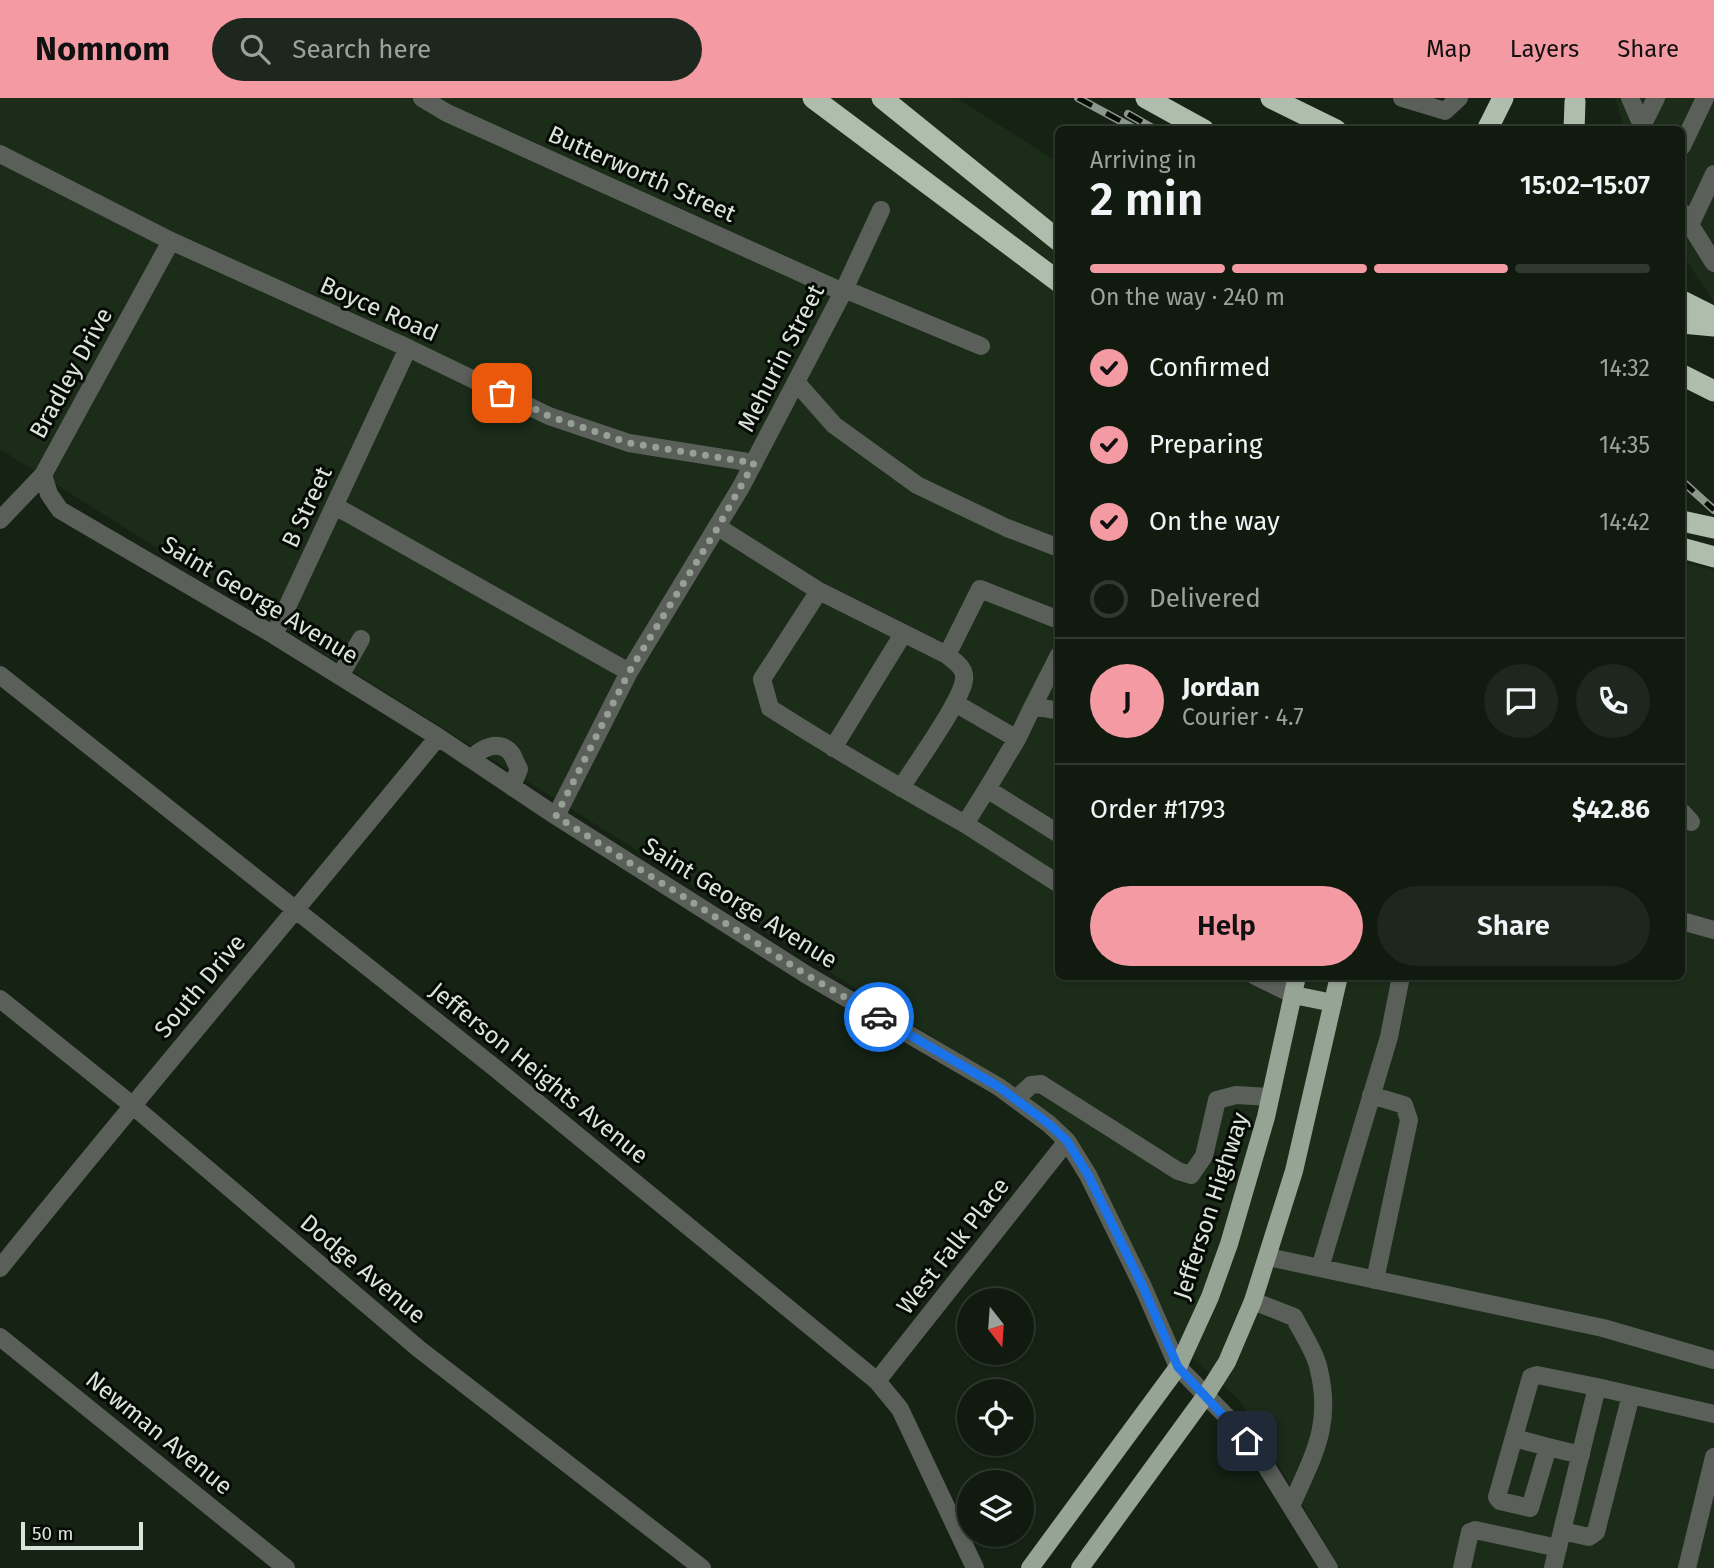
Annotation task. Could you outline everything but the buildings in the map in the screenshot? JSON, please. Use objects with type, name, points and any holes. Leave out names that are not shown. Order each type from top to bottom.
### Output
[{"type":"highway","points":[[813,98],[1055,279]]},
{"type":"highway","points":[[882,98],[1055,238]]},
{"type":"highway","points":[[1146,98],[1197,126]]},
{"type":"highway","points":[[1271,98],[1328,126]]},
{"type":"highway","points":[[1489,126],[1504,98]]},
{"type":"highway","points":[[1574,126],[1575,100]]},
{"type":"highway","points":[[1685,302],[1714,317]]},
{"type":"highway","points":[[1685,323],[1714,326]]},
{"type":"highway","points":[[1685,376],[1714,391]]},
{"type":"highway","points":[[1685,522],[1714,528]]},
{"type":"highway","points":[[1685,549],[1714,557]]},
{"type":"main road","points":[[1499,126],[1504,98]]},
{"type":"main road","points":[[1569,126],[1575,100]]},
{"type":"main road","name":"Jefferson Highway","points":[[1030,1568],[1178,1367],[1210,1297],[1270,1097],[1296,980]]},
{"type":"main road","points":[[1080,1568],[1227,1362],[1253,1301],[1294,1171],[1338,980]]},
{"type":"main road","points":[[1294,995],[1333,1003]]},
{"type":"street","name":"Butterworth Street","points":[[422,98],[447,113],[844,290],[981,346]]},
{"type":"street","points":[[1402,98],[1445,111],[1459,98]]},
{"type":"street","points":[[1630,98],[1642,126]]},
{"type":"street","points":[[1644,126],[1657,98]]},
{"type":"street","points":[[1685,140],[1705,98]]},
{"type":"street","name":"Boyce Road","points":[[0,154],[171,241],[408,348],[549,416],[629,443],[754,463]]},
{"type":"street","points":[[1714,174],[1686,218],[1714,263]]},
{"type":"street","name":"Mehurin Street","points":[[556,816],[629,672],[754,463],[844,290],[881,210]]},
{"type":"street","name":"Bradley Drive","points":[[0,520],[43,475],[171,241]]},
{"type":"street","name":"B Street","points":[[274,635],[408,348]]},
{"type":"street","points":[[796,382],[834,425],[917,485],[1007,528],[1055,546]]},
{"type":"street","name":"Saint George Avenue","points":[[43,475],[49,494],[60,510],[274,635],[438,737],[556,816],[807,975],[999,1087],[1049,1124],[1067,1141],[1094,1187],[1143,1287],[1178,1367],[1233,1423],[1261,1458],[1329,1568]]},
{"type":"street","points":[[335,506],[629,672]]},
{"type":"street","points":[[718,527],[819,591],[947,655],[962,668],[965,679],[955,703],[901,788]]},
{"type":"street","points":[[947,655],[980,589],[1055,618]]},
{"type":"street","points":[[819,591],[762,679],[769,708],[965,824],[1055,881]]},
{"type":"street","points":[[834,748],[903,634]]},
{"type":"street","points":[[340,676],[361,639]]},
{"type":"street","points":[[965,824],[1017,739],[1055,662]]},
{"type":"street","name":"Jefferson Heights Avenue","points":[[0,675],[298,909],[877,1381],[900,1409],[975,1568]]},
{"type":"street","points":[[955,703],[1017,739]]},
{"type":"street","points":[[1033,706],[1055,710]]},
{"type":"street","name":"South Drive","points":[[0,1268],[438,737]]},
{"type":"street","points":[[471,759],[480,749],[497,745],[510,752],[519,769],[512,787]]},
{"type":"street","points":[[987,789],[1055,832]]},
{"type":"street","points":[[1685,922],[1714,930]]},
{"type":"street","points":[[1263,980],[1294,995]]},
{"type":"street","points":[[1320,1268],[1389,1037],[1400,980]]},
{"type":"street","name":"Dodge Avenue","points":[[0,999],[132,1105],[419,1349],[702,1568]]},
{"type":"street","points":[[1016,1099],[1031,1085],[1041,1084],[1178,1171],[1191,1175],[1204,1156],[1217,1100],[1236,1095],[1270,1097]]},
{"type":"street","points":[[1371,1095],[1404,1105],[1409,1120],[1375,1280]]},
{"type":"street","name":"West Falk Place","points":[[877,1381],[1067,1141]]},
{"type":"street","points":[[1268,1257],[1603,1328],[1714,1360]]},
{"type":"street","points":[[1253,1301],[1294,1317],[1318,1364],[1324,1410],[1320,1440],[1291,1506]]},
{"type":"street","name":"Newman Avenue","points":[[0,1337],[286,1568]]},
{"type":"street","points":[[1548,1447],[1532,1507],[1500,1501],[1497,1497],[1531,1377],[1537,1375],[1714,1415]]},
{"type":"street","points":[[1553,1568],[1597,1387]]},
{"type":"street","points":[[1462,1568],[1470,1532],[1475,1530],[1560,1539],[1589,1536],[1596,1532],[1631,1395]]},
{"type":"street","points":[[1514,1438],[1581,1455]]},
{"type":"street","points":[[1687,1568],[1714,1457]]},
{"type":"shaded area","points":[[0,98],[957,98],[1055,160],[1055,980],[1685,980],[1685,563],[1714,570],[1714,1568],[1340,1568],[1240,1401],[1173,1340],[1089,1163],[1058,1120],[1004,1082],[0,449]]},
{"type":"shaded area","points":[[1615,98],[1714,98],[1714,302],[1685,258],[1685,126],[1624,126]]},
{"type":"railway","points":[[1078,98],[1130,126]]},
{"type":"railway","points":[[1128,114],[1149,126]]},
{"type":"railway","points":[[1685,484],[1714,510]]},
{"type":"way so far","points":[[502,393],[549,416],[629,443],[754,463],[629,672],[556,816],[807,975],[879,1017]]},
{"type":"route","points":[[879,1017],[999,1087],[1049,1124],[1067,1141],[1088,1175],[1143,1287],[1178,1367],[1247,1441]]}]
